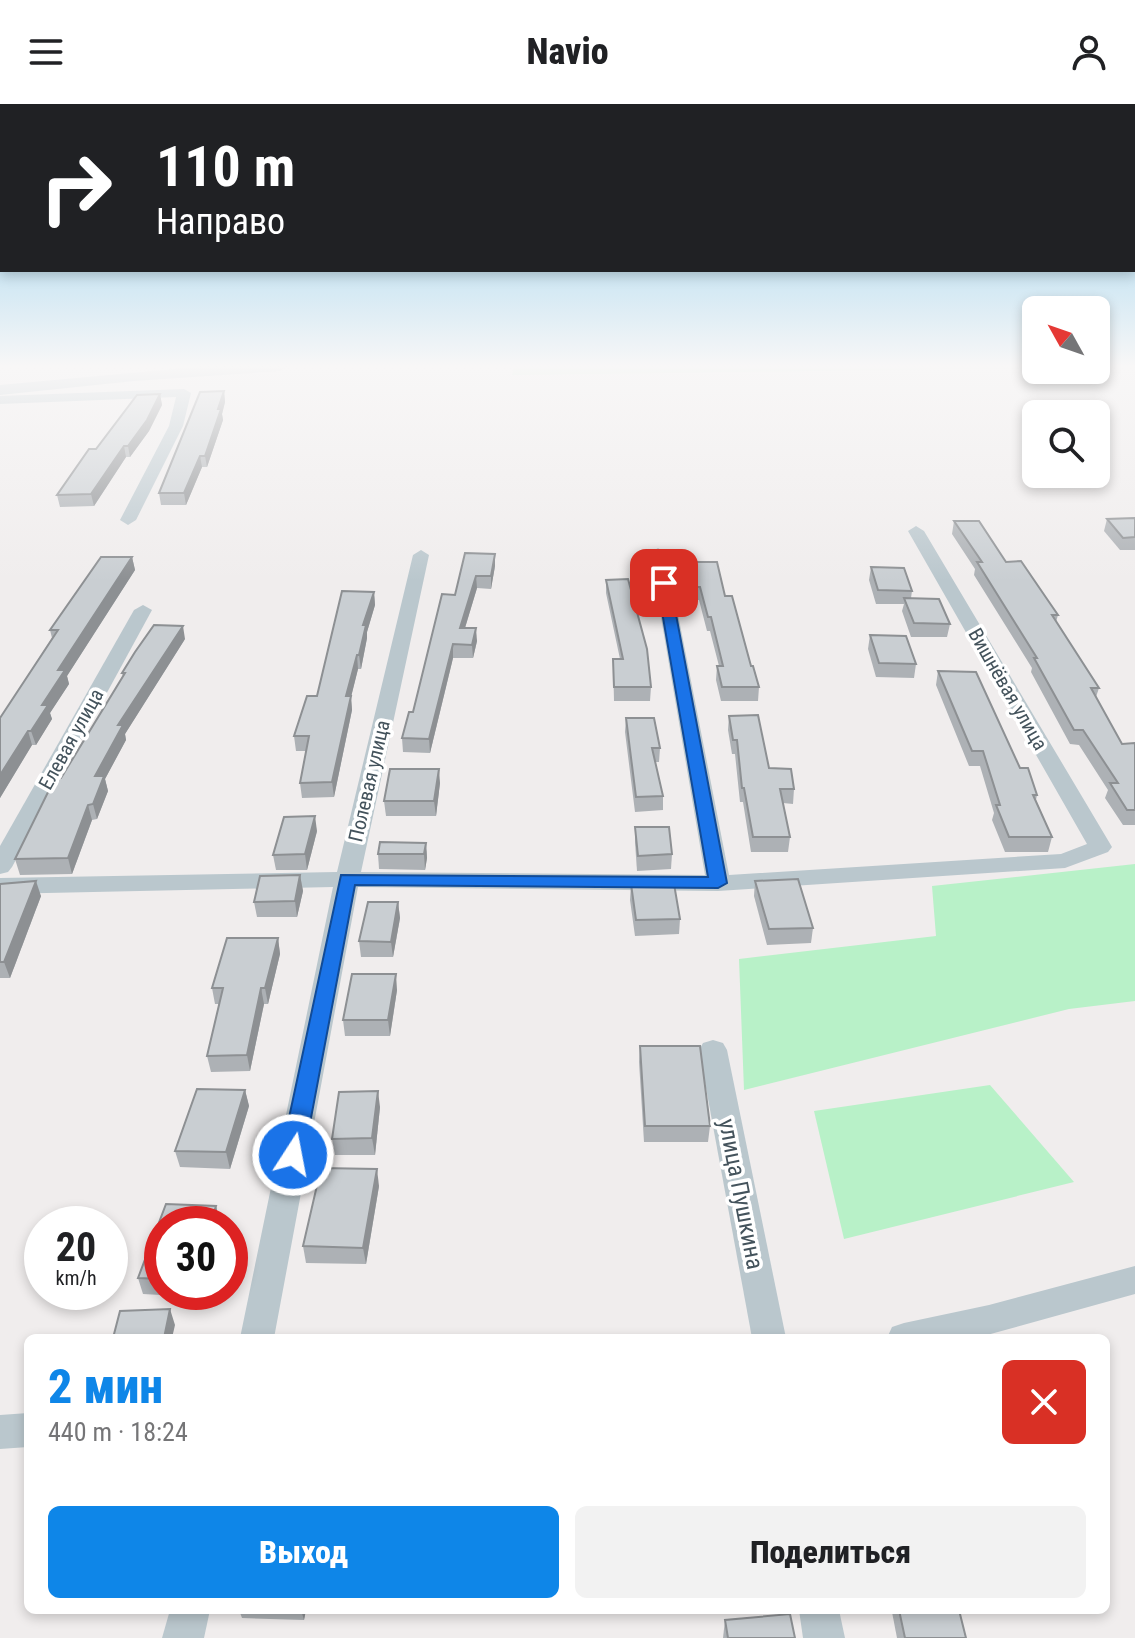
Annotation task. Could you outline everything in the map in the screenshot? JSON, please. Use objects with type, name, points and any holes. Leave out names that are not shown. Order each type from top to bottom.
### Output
[{"type":"street","points":[[128,520],[170,438]]},
{"type":"street","name":"Вишнёвая улица","points":[[718,883],[1065,861],[1100,847],[916,531]]},
{"type":"street","points":[[0,886],[347,879],[718,883],[658,553]]},
{"type":"street","name":"Полевая улица","points":[[258,1334],[347,879],[421,555]]},
{"type":"street","name":"Елевая улица","points":[[0,867],[143,610]]},
{"type":"street","name":"улица Пушкина","points":[[713,1050],[768,1334]]},
{"type":"street","points":[[923,1334],[989,1320],[1135,1280]]},
{"type":"street","points":[[0,1432],[24,1430]]},
{"type":"street","points":[[183,1638],[189,1614]]},
{"type":"street","points":[[820,1614],[824,1638]]},
{"type":"green space","points":[[1135,864],[1135,1001],[1069,1009],[744,1090],[739,959],[936,936],[932,886]]},
{"type":"green space","points":[[990,1085],[1074,1182],[844,1239],[814,1111]]},
{"type":"building","points":[[105,438],[134,438],[128,446],[124,446],[91,494],[57,495],[89,449],[96,449]]},
{"type":"building","points":[[181,438],[211,438],[205,456],[200,456],[184,493],[159,493]]},
{"type":"building","points":[[1135,518],[1135,537],[1123,538],[1107,519]]},
{"type":"building","points":[[954,521],[979,521],[1006,562],[1021,561],[1058,615],[1052,615],[1099,688],[1091,688],[1122,744],[1135,743],[1135,810],[1127,810],[1110,783],[1118,783],[1083,730],[1074,730],[1034,658],[1037,658],[977,562],[982,562]]},
{"type":"building","points":[[465,553],[495,554],[491,576],[476,576],[460,628],[476,628],[472,645],[453,644],[429,739],[402,738],[409,712],[413,712],[442,594],[455,595]]},
{"type":"building","points":[[101,557],[132,557],[58,670],[65,670],[42,705],[48,705],[0,775],[0,718],[58,630],[50,630]]},
{"type":"building","points":[[690,562],[717,562],[725,596],[732,596],[759,687],[722,687],[717,666],[723,666],[711,617],[708,617],[700,587],[696,587]]},
{"type":"building","points":[[871,567],[904,568],[912,591],[878,590]]},
{"type":"building","points":[[628,579],[647,649],[651,687],[614,687],[613,659],[623,659],[606,580]]},
{"type":"building","points":[[342,591],[374,592],[346,696],[351,696],[332,782],[300,783],[309,736],[294,736],[307,696],[317,696]]},
{"type":"building","points":[[904,598],[939,599],[950,624],[914,623]]},
{"type":"building","points":[[154,625],[183,626],[118,725],[123,725],[95,776],[104,776],[93,804],[88,805],[68,858],[15,859],[55,778],[61,778],[125,673],[122,673]]},
{"type":"building","points":[[870,635],[906,636],[916,664],[879,663]]},
{"type":"building","points":[[938,671],[976,672],[1020,768],[1028,768],[1037,795],[1033,795],[1052,837],[1009,837],[996,805],[1000,805],[983,751],[972,751]]},
{"type":"building","points":[[758,715],[769,768],[791,769],[794,789],[780,789],[790,837],[753,837],[742,788],[737,740],[733,740],[729,716]]},
{"type":"building","points":[[626,718],[654,718],[660,748],[652,748],[663,796],[636,797]]},
{"type":"building","points":[[390,769],[439,769],[434,801],[384,801]]},
{"type":"building","points":[[315,816],[305,854],[273,855],[284,817]]},
{"type":"building","points":[[635,827],[669,827],[672,854],[638,856]]},
{"type":"building","points":[[380,842],[426,843],[424,854],[378,854]]},
{"type":"building","points":[[300,875],[295,901],[254,902],[260,876]]},
{"type":"building","points":[[639,878],[673,878],[680,919],[636,920],[631,884],[640,884]]},
{"type":"building","points":[[798,879],[813,928],[769,929],[755,881]]},
{"type":"building","points":[[36,881],[4,962],[0,962],[0,884]]},
{"type":"building","points":[[368,902],[398,902],[391,942],[359,941]]},
{"type":"building","points":[[227,938],[278,938],[265,988],[261,988],[247,1055],[207,1056],[223,988],[212,988]]},
{"type":"building","points":[[352,974],[396,974],[388,1020],[343,1020]]},
{"type":"building","points":[[640,1046],[700,1046],[710,1126],[645,1126]]},
{"type":"building","points":[[197,1089],[245,1090],[226,1152],[175,1151]]},
{"type":"building","points":[[378,1091],[372,1138],[332,1139],[339,1092]]},
{"type":"building","points":[[321,1168],[377,1169],[363,1248],[303,1246]]},
{"type":"building","points":[[166,1204],[216,1206],[165,1206]]},
{"type":"building","points":[[144,1262],[144,1278],[138,1278]]},
{"type":"building","points":[[170,1310],[165,1334],[114,1334],[120,1311]]},
{"type":"building","points":[[790,1614],[795,1638],[728,1638],[725,1620]]},
{"type":"building","points":[[900,1614],[960,1614],[966,1638],[905,1638]]},
{"type":"route","points":[[293,1155],[347,879],[718,883],[664,583]]}]
